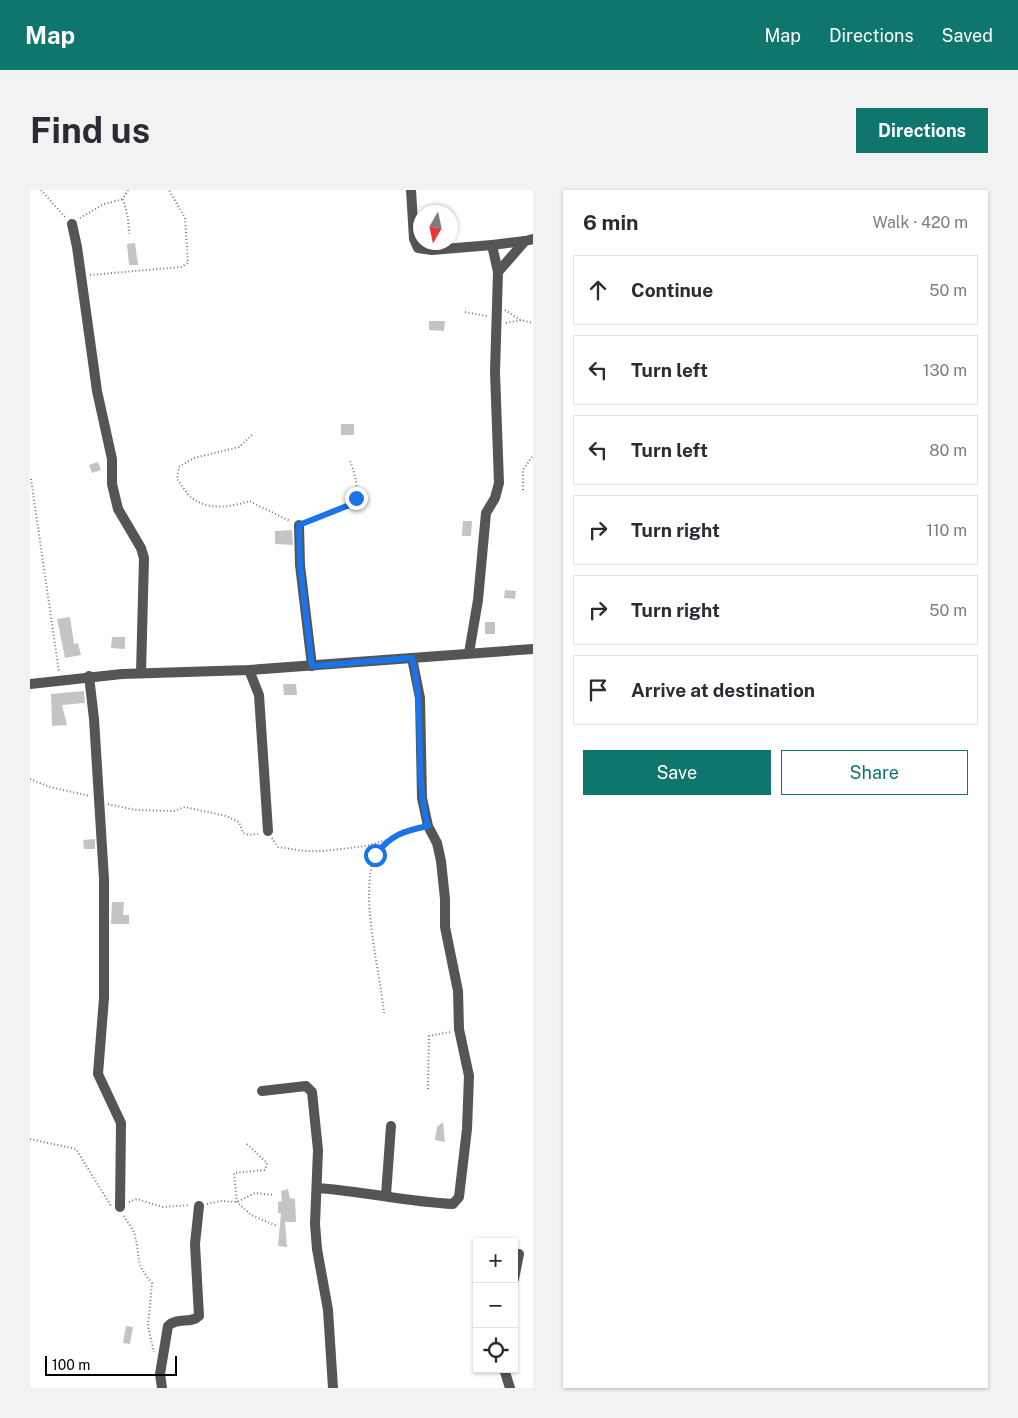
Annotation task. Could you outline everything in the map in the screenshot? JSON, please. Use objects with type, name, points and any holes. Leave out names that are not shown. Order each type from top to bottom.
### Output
[{"type":"street","points":[[411,190],[412,227],[415,245],[418,248],[432,250],[529,240]]},
{"type":"street","points":[[72,224],[97,391],[112,459],[112,484],[118,509],[141,548],[144,558],[141,673]]},
{"type":"street","points":[[498,272],[529,240]]},
{"type":"street","points":[[470,653],[478,600],[486,513],[495,498],[499,483],[495,372],[498,272],[492,245]]},
{"type":"street","points":[[299,525],[300,565],[312,666]]},
{"type":"street","points":[[30,684],[89,676],[249,670],[533,649]]},
{"type":"street","points":[[317,1188],[453,1204],[459,1197],[467,1129],[469,1076],[459,1029],[458,992],[445,927],[444,879],[437,843],[428,826],[422,798],[420,698],[412,658]]},
{"type":"street","points":[[249,670],[259,695],[268,831]]},
{"type":"street","points":[[89,676],[104,879],[104,998],[98,1074],[121,1123],[120,1207]]},
{"type":"street","points":[[262,1091],[306,1086],[312,1092],[318,1150],[315,1224],[317,1249],[328,1310],[333,1388]]},
{"type":"street","points":[[386,1195],[391,1126]]},
{"type":"street","points":[[162,1388],[160,1374],[168,1326],[175,1321],[195,1319],[199,1316],[195,1244],[199,1206]]},
{"type":"street","points":[[518,1259],[519,1254]]},
{"type":"street","points":[[505,1373],[510,1388]]},
{"type":"path","points":[[41,190],[72,224],[83,215],[104,204],[123,199]]},
{"type":"path","points":[[128,190],[123,199],[128,218],[129,234]]},
{"type":"path","points":[[81,279],[94,274],[181,267],[188,263],[185,218],[169,190]]},
{"type":"path","points":[[497,305],[521,320]]},
{"type":"path","points":[[465,312],[496,321],[521,320],[533,323]]},
{"type":"path","points":[[252,435],[239,447],[194,458],[179,467],[177,480],[192,499],[213,507],[230,507],[249,501],[271,514],[299,525],[352,504],[356,498],[356,480],[350,461]]},
{"type":"path","points":[[523,490],[523,470],[533,455]]},
{"type":"path","points":[[31,479],[60,680]]},
{"type":"path","points":[[174,811],[185,807],[226,816],[239,822],[243,833],[249,835],[268,831],[278,847],[304,851],[366,846],[387,840],[407,830],[428,826]]},
{"type":"path","points":[[384,1013],[369,902],[370,875],[375,855],[387,840]]},
{"type":"path","points":[[428,1090],[429,1036],[459,1029]]},
{"type":"path","points":[[30,1139],[76,1149],[109,1206],[120,1207],[137,1199],[163,1207],[199,1206],[220,1200],[237,1202],[255,1193],[274,1196]]},
{"type":"path","points":[[248,1144],[266,1164],[265,1170],[234,1174],[237,1202],[251,1215],[277,1226]]},
{"type":"path","points":[[120,1207],[135,1235],[137,1258],[142,1272],[152,1283],[148,1326],[155,1358]]},
{"type":"building","points":[[135,243],[138,265],[129,265],[127,244]]},
{"type":"building","points":[[429,321],[445,321],[444,331],[429,330]]},
{"type":"building","points":[[341,424],[354,424],[354,435],[341,435]]},
{"type":"building","points":[[98,462],[101,470],[92,473],[89,465]]},
{"type":"building","points":[[463,521],[472,521],[471,536],[462,536]]},
{"type":"building","points":[[292,530],[293,545],[275,544],[275,531]]},
{"type":"building","points":[[505,590],[516,591],[515,599],[504,598]]},
{"type":"building","points":[[70,617],[74,644],[78,643],[81,655],[65,658],[57,619]]},
{"type":"building","points":[[485,622],[495,622],[495,634],[485,634]]},
{"type":"building","points":[[112,637],[125,637],[125,649],[111,648]]},
{"type":"building","points":[[283,684],[296,684],[297,695],[284,695]]},
{"type":"building","points":[[84,691],[85,703],[62,705],[67,725],[52,726],[51,694]]},
{"type":"building","points":[[95,839],[95,849],[84,849],[83,840]]},
{"type":"building","points":[[112,902],[124,902],[123,915],[129,915],[129,924],[111,924]]},
{"type":"building","points":[[443,1122],[445,1142],[435,1140],[437,1127]]},
{"type":"building","points":[[288,1189],[290,1198],[295,1199],[296,1222],[285,1222],[287,1247],[278,1246],[281,1213],[278,1213],[278,1202],[282,1201],[281,1191]]},
{"type":"building","points":[[126,1326],[133,1327],[130,1344],[123,1343]]},
{"type":"route","points":[[356,498],[352,504],[299,525],[299,547],[312,666],[412,658],[416,673],[420,698],[422,798],[428,826],[407,830],[387,840],[375,855]]}]
